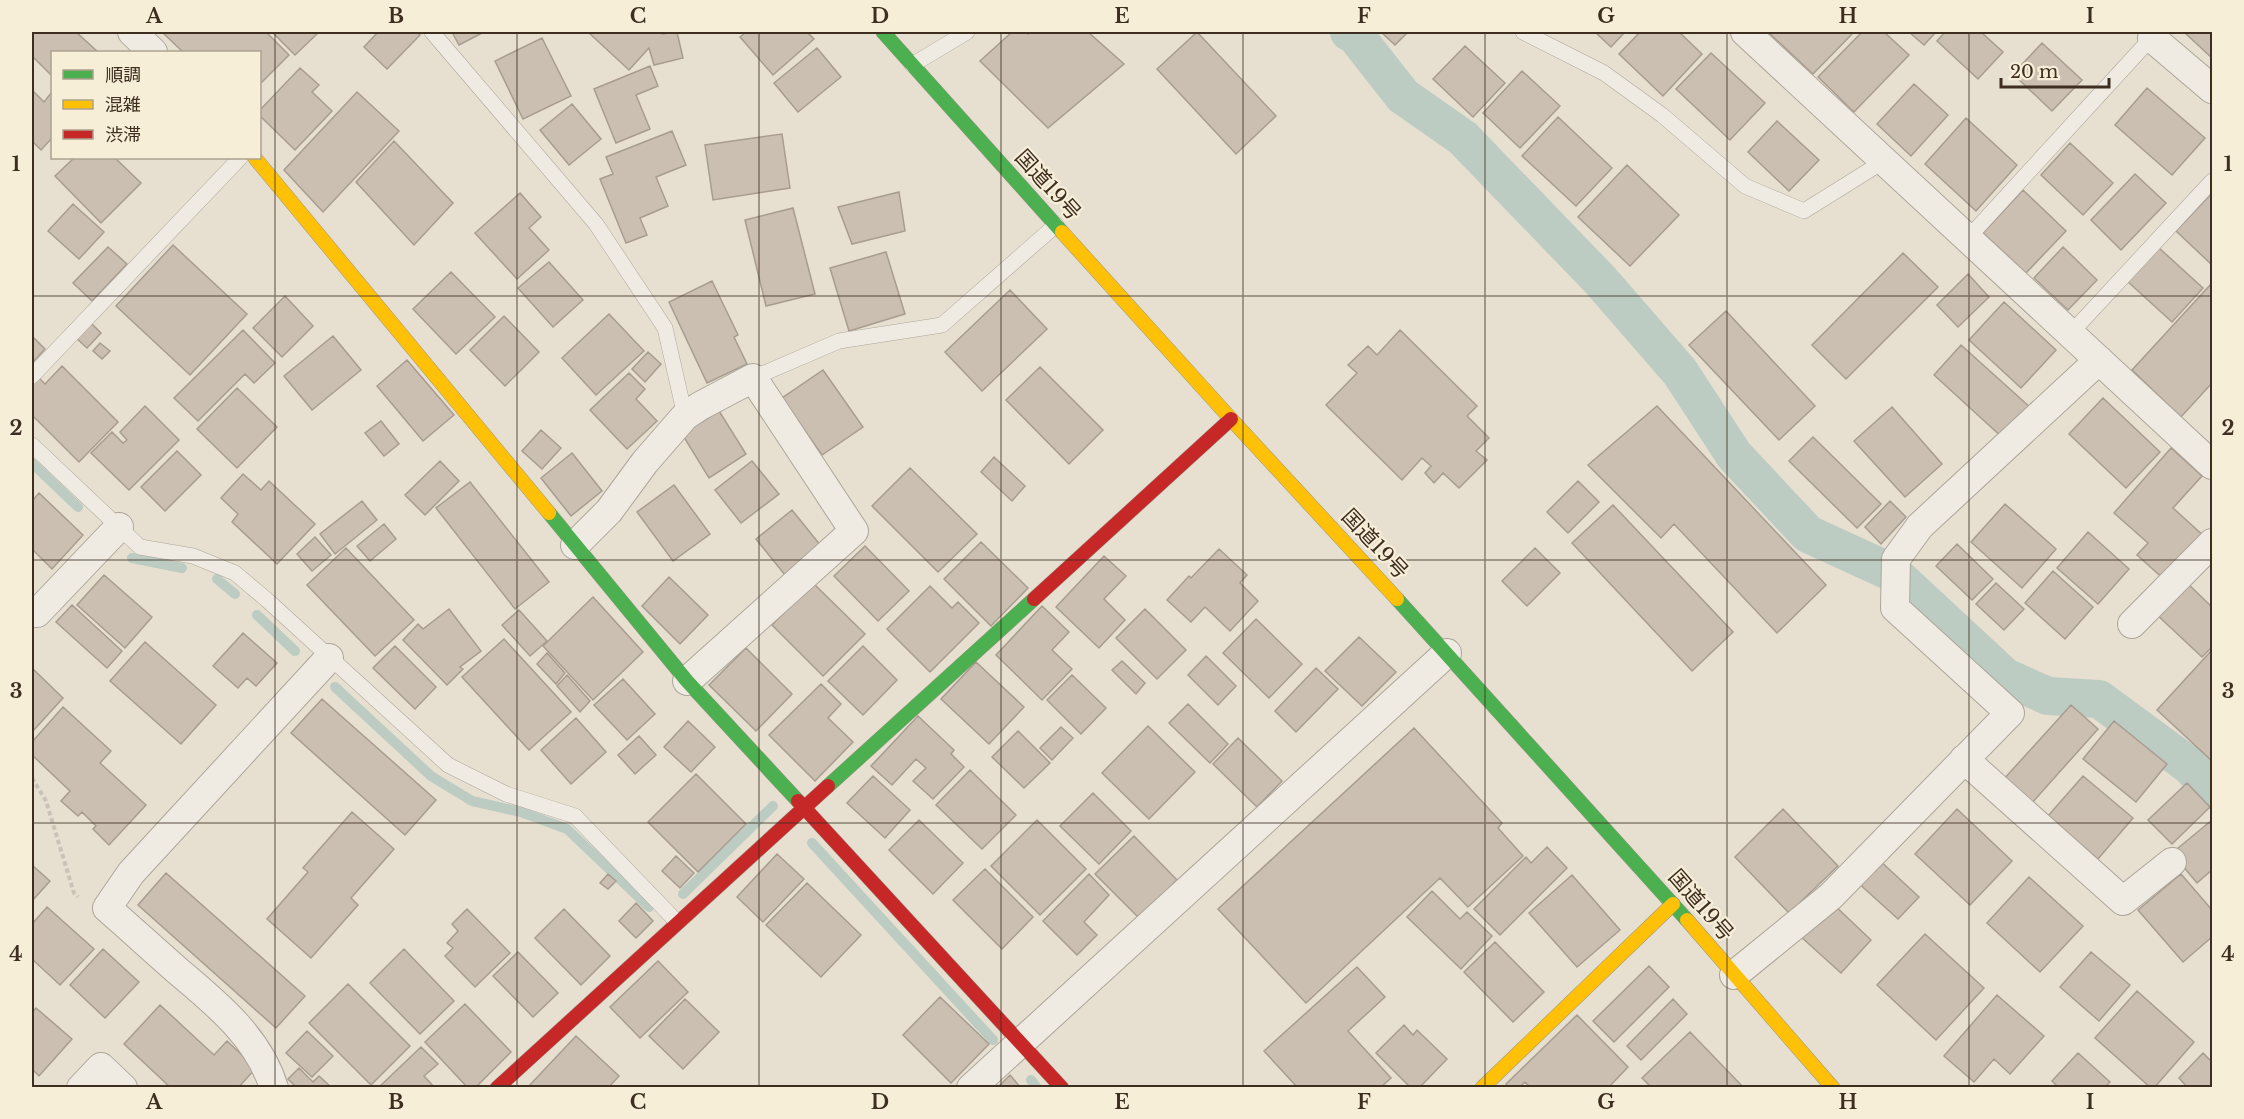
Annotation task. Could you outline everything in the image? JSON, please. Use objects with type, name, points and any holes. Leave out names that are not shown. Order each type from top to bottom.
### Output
[{"type":"main road","name":"国道19号","points":[[884,32],[1231,419],[1447,653],[1673,904],[1833,1088]]},
{"type":"main road","points":[[256,159],[687,681],[1062,1088]]},
{"type":"main road","points":[[497,1088],[1231,419]]},
{"type":"main road","points":[[1482,1088],[1673,904]]},
{"type":"street","points":[[132,32],[152,51]]},
{"type":"street","points":[[1745,32],[2212,465]]},
{"type":"street","points":[[2151,34],[2212,89]]},
{"type":"street","points":[[1734,975],[1831,896],[2010,713],[1895,608],[1895,571],[1920,526],[2099,360]]},
{"type":"street","points":[[575,545],[609,511],[645,462],[685,416],[753,378],[854,531],[687,681]]},
{"type":"street","points":[[37,613],[119,527]]},
{"type":"street","points":[[2132,624],[2212,543]]},
{"type":"street","points":[[971,1088],[1447,653]]},
{"type":"street","points":[[273,1088],[269,1074],[255,1048],[229,1017],[107,908],[131,873],[329,658]]},
{"type":"street","points":[[1964,759],[2123,901],[2172,862]]},
{"type":"street","points":[[81,1088],[101,1067],[123,1088]]},
{"type":"lane","points":[[432,32],[596,224],[640,290],[665,328],[685,416]]},
{"type":"lane","points":[[912,65],[967,32]]},
{"type":"lane","points":[[1523,32],[1604,73],[1662,115],[1745,186],[1804,211],[1884,161]]},
{"type":"lane","points":[[1968,238],[2151,34]]},
{"type":"lane","points":[[32,376],[239,159]]},
{"type":"lane","points":[[2071,333],[2212,181]]},
{"type":"lane","points":[[753,378],[839,341],[942,325],[1056,225]]},
{"type":"lane","points":[[32,445],[140,547],[193,556],[235,573],[448,765],[506,794],[575,816],[677,922]]},
{"type":"path","points":[[32,778],[46,801],[74,893],[96,916],[107,908]]},
{"type":"building","points":[[32,32],[76,32],[97,51],[51,51],[51,75],[32,56]]},
{"type":"building","points":[[162,32],[266,32],[289,55],[261,83],[261,51],[182,51]]},
{"type":"building","points":[[272,32],[319,32],[295,55]]},
{"type":"building","points":[[378,32],[417,32],[420,35],[387,69],[364,47]]},
{"type":"building","points":[[452,32],[484,32],[459,45]]},
{"type":"building","points":[[588,32],[660,32],[662,34],[677,32],[683,58],[654,65],[649,48],[629,70]]},
{"type":"building","points":[[746,32],[807,32],[814,39],[773,75],[740,37]]},
{"type":"building","points":[[1012,32],[1028,34],[1031,32],[1088,32],[1124,64],[1048,128],[980,61]]},
{"type":"building","points":[[1197,32],[1276,116],[1236,154],[1157,69]]},
{"type":"building","points":[[1381,32],[1408,32],[1395,45]]},
{"type":"building","points":[[1595,32],[1625,32],[1611,47]]},
{"type":"building","points":[[1640,32],[1679,32],[1702,54],[1663,96],[1619,54]]},
{"type":"building","points":[[1768,32],[1854,32],[1813,74]]},
{"type":"building","points":[[1862,32],[1884,32],[1909,55],[1854,112],[1818,77]]},
{"type":"building","points":[[1909,32],[1936,32],[1924,45]]},
{"type":"building","points":[[1945,32],[1981,32],[2003,52],[1978,79],[1937,41]]},
{"type":"building","points":[[2184,32],[2212,32],[2212,58]]},
{"type":"building","points":[[542,38],[571,96],[523,119],[495,61]]},
{"type":"building","points":[[2042,43],[2082,80],[2052,111],[2013,74]]},
{"type":"building","points":[[1465,46],[1505,83],[1473,117],[1433,79]]},
{"type":"building","points":[[817,48],[841,77],[798,112],[774,83]]},
{"type":"building","points":[[1711,53],[1765,103],[1730,140],[1676,89]]},
{"type":"building","points":[[650,66],[658,86],[636,95],[650,129],[616,143],[594,89]]},
{"type":"building","points":[[300,68],[319,85],[312,92],[332,111],[295,150],[261,117],[261,109]]},
{"type":"building","points":[[1522,71],[1560,106],[1520,148],[1483,113]]},
{"type":"building","points":[[1914,84],[1948,115],[1911,156],[1877,124]]},
{"type":"building","points":[[2147,88],[2205,138],[2172,175],[2115,125]]},
{"type":"building","points":[[32,90],[44,102],[51,93],[51,139],[41,150],[32,141]]},
{"type":"building","points":[[357,92],[399,131],[323,212],[284,170]]},
{"type":"building","points":[[572,104],[601,139],[569,165],[540,130]]},
{"type":"building","points":[[1558,117],[1612,168],[1576,206],[1522,156]]},
{"type":"building","points":[[1966,118],[2017,165],[1976,211],[1925,164]]},
{"type":"building","points":[[1777,121],[1819,160],[1789,191],[1748,152]]},
{"type":"building","points":[[672,131],[686,165],[656,177],[668,206],[640,218],[647,235],[626,243],[600,179],[613,174],[606,157]]},
{"type":"building","points":[[782,134],[790,188],[713,200],[705,145]]},
{"type":"building","points":[[394,141],[453,203],[414,245],[356,182]]},
{"type":"building","points":[[2070,143],[2113,183],[2083,215],[2041,175]]},
{"type":"building","points":[[73,159],[116,159],[141,183],[101,223],[55,176]]},
{"type":"building","points":[[1627,165],[1679,215],[1630,266],[1578,217]]},
{"type":"building","points":[[2135,174],[2166,203],[2121,250],[2091,220]]},
{"type":"building","points":[[2023,190],[2066,231],[2026,273],[1983,233]]},
{"type":"building","points":[[899,192],[905,231],[852,244],[838,207]]},
{"type":"building","points":[[520,193],[541,217],[529,228],[549,250],[517,279],[475,233]]},
{"type":"building","points":[[2212,193],[2212,265],[2176,231]]},
{"type":"building","points":[[73,204],[104,232],[79,259],[48,231]]},
{"type":"building","points":[[793,208],[815,294],[766,306],[745,220]]},
{"type":"building","points":[[173,245],[247,314],[190,375],[116,306]]},
{"type":"building","points":[[108,247],[127,264],[92,301],[73,283]]},
{"type":"building","points":[[2063,247],[2097,280],[2068,310],[2034,278]]},
{"type":"building","points":[[2158,247],[2203,288],[2172,322],[2127,281]]},
{"type":"building","points":[[886,252],[905,314],[849,331],[830,268]]},
{"type":"building","points":[[1903,253],[1938,287],[1846,379],[1812,345]]},
{"type":"building","points":[[549,262],[583,300],[553,327],[518,288]]},
{"type":"building","points":[[451,272],[495,317],[456,354],[413,309]]},
{"type":"building","points":[[1968,274],[1989,297],[1958,327],[1937,305]]},
{"type":"building","points":[[712,281],[738,335],[734,337],[747,364],[707,383],[669,302]]},
{"type":"building","points":[[2212,283],[2212,383],[2181,417],[2132,370]]},
{"type":"building","points":[[1010,290],[1047,329],[982,391],[945,352]]},
{"type":"building","points":[[285,296],[313,326],[282,357],[253,328]]},
{"type":"building","points":[[2004,302],[2056,350],[2021,388],[1969,340]]},
{"type":"building","points":[[1726,311],[1815,406],[1779,440],[1689,345]]},
{"type":"building","points":[[609,314],[644,351],[596,395],[562,358]]},
{"type":"building","points":[[504,316],[539,352],[505,386],[470,350]]},
{"type":"building","points":[[90,322],[101,333],[87,348],[76,338]]},
{"type":"building","points":[[243,330],[275,363],[254,383],[245,374],[198,421],[174,398]]},
{"type":"building","points":[[1400,330],[1477,406],[1467,416],[1489,438],[1476,451],[1487,460],[1459,488],[1443,473],[1434,483],[1425,473],[1431,466],[1422,458],[1402,480],[1326,405],[1357,373],[1348,365],[1368,346],[1377,355]]},
{"type":"building","points":[[32,336],[45,349],[32,363]]},
{"type":"building","points":[[333,336],[361,370],[312,410],[284,376]]},
{"type":"building","points":[[100,343],[110,351],[102,359],[93,351]]},
{"type":"building","points":[[1961,345],[2032,409],[2004,439],[1934,375]]},
{"type":"building","points":[[648,352],[661,364],[645,382],[632,369]]},
{"type":"building","points":[[407,360],[454,415],[423,441],[377,386]]},
{"type":"building","points":[[62,366],[118,422],[79,462],[32,415],[32,381],[37,376],[45,384]]},
{"type":"building","points":[[1040,367],[1103,430],[1069,464],[1006,400]]},
{"type":"building","points":[[823,370],[863,427],[822,455],[782,398]]},
{"type":"building","points":[[629,373],[645,389],[636,399],[657,421],[627,449],[590,410]]},
{"type":"building","points":[[237,388],[277,427],[237,468],[197,429]]},
{"type":"building","points":[[2103,398],[2160,452],[2126,488],[2069,434]]},
{"type":"building","points":[[145,406],[179,440],[129,490],[91,453],[112,432],[123,443],[127,440],[120,432]]},
{"type":"building","points":[[1657,406],[1826,585],[1777,633],[1674,524],[1661,538],[1588,465]]},
{"type":"building","points":[[1892,407],[1942,464],[1905,497],[1854,441]]},
{"type":"building","points":[[719,411],[746,454],[709,478],[682,434]]},
{"type":"building","points":[[381,421],[399,444],[384,456],[365,433]]},
{"type":"building","points":[[541,430],[561,448],[542,469],[522,451]]},
{"type":"building","points":[[1813,437],[1881,504],[1857,528],[1789,461]]},
{"type":"building","points":[[2171,448],[2202,476],[2173,508],[2206,538],[2167,582],[2137,555],[2148,543],[2114,513]]},
{"type":"building","points":[[177,451],[201,475],[165,511],[141,487]]},
{"type":"building","points":[[572,453],[602,491],[571,516],[541,478]]},
{"type":"building","points":[[994,457],[1025,486],[1012,501],[981,472]]},
{"type":"building","points":[[440,461],[459,481],[425,515],[405,495]]},
{"type":"building","points":[[752,461],[779,494],[741,523],[715,490]]},
{"type":"building","points":[[910,468],[977,534],[938,572],[872,506]]},
{"type":"building","points":[[243,474],[261,490],[269,481],[315,524],[277,564],[232,522],[238,514],[221,498]]},
{"type":"building","points":[[1578,481],[1599,502],[1568,533],[1547,512]]},
{"type":"building","points":[[470,482],[549,582],[515,609],[436,508]]},
{"type":"building","points":[[674,485],[710,534],[673,561],[637,512]]},
{"type":"building","points":[[39,493],[83,535],[52,569],[32,549],[32,501]]},
{"type":"building","points":[[362,501],[377,520],[335,554],[320,534]]},
{"type":"building","points":[[1890,501],[1906,517],[1881,544],[1865,527]]},
{"type":"building","points":[[2005,504],[2056,549],[2022,588],[1971,542]]},
{"type":"building","points":[[1613,505],[1733,632],[1692,671],[1572,543]]},
{"type":"building","points":[[792,510],[821,546],[785,575],[756,539]]},
{"type":"building","points":[[384,524],[396,539],[370,561],[357,546]]},
{"type":"building","points":[[2088,532],[2129,569],[2098,604],[2057,568]]},
{"type":"building","points":[[315,537],[331,555],[312,571],[297,554]]},
{"type":"building","points":[[981,542],[1028,588],[991,626],[944,579]]},
{"type":"building","points":[[1957,544],[1993,579],[1972,600],[1936,566]]},
{"type":"building","points":[[865,546],[909,591],[878,621],[834,576]]},
{"type":"building","points":[[346,548],[414,620],[375,656],[307,585]]},
{"type":"building","points":[[1535,548],[1560,573],[1527,606],[1502,581]]},
{"type":"building","points":[[1219,549],[1247,575],[1240,583],[1258,601],[1230,631],[1205,607],[1191,622],[1167,600]]},
{"type":"building","points":[[1104,556],[1126,576],[1104,599],[1125,620],[1099,648],[1056,607]]},
{"type":"building","points":[[2053,571],[2093,607],[2065,639],[2025,603]]},
{"type":"building","points":[[104,575],[152,617],[125,648],[77,605]]},
{"type":"building","points":[[669,577],[708,615],[680,644],[642,606]]},
{"type":"building","points":[[2185,581],[2212,607],[2212,647],[2202,657],[2155,613]]},
{"type":"building","points":[[813,583],[865,634],[823,676],[772,625]]},
{"type":"building","points":[[1996,583],[2024,609],[2004,630],[1976,604]]},
{"type":"building","points":[[930,586],[952,608],[958,602],[979,623],[930,672],[887,629]]},
{"type":"building","points":[[593,597],[643,652],[593,700],[543,646]]},
{"type":"building","points":[[72,605],[122,651],[107,668],[56,622]]},
{"type":"building","points":[[1042,606],[1069,632],[1052,650],[1072,669],[1042,700],[996,655]]},
{"type":"building","points":[[449,609],[481,651],[460,667],[463,669],[447,685],[403,640],[418,624],[423,629]]},
{"type":"building","points":[[1145,609],[1186,650],[1157,679],[1116,638]]},
{"type":"building","points":[[519,610],[547,641],[530,656],[502,625]]},
{"type":"building","points":[[1256,619],[1302,664],[1269,698],[1223,653]]},
{"type":"building","points":[[243,633],[277,663],[256,686],[247,678],[238,688],[213,666]]},
{"type":"building","points":[[1359,637],[1396,672],[1362,706],[1325,671]]},
{"type":"building","points":[[504,639],[571,712],[529,750],[462,677]]},
{"type":"building","points":[[145,642],[216,705],[181,744],[110,681]]},
{"type":"building","points":[[395,646],[436,687],[415,709],[373,668]]},
{"type":"building","points":[[863,646],[897,680],[863,715],[828,681]]},
{"type":"building","points":[[746,648],[792,694],[756,731],[709,685]]},
{"type":"building","points":[[2212,650],[2212,761],[2157,710]]},
{"type":"building","points":[[547,653],[565,673],[556,684],[537,664]]},
{"type":"building","points":[[1206,656],[1236,686],[1218,705],[1188,675]]},
{"type":"building","points":[[1122,661],[1145,683],[1136,694],[1112,670]]},
{"type":"building","points":[[976,662],[1024,707],[989,744],[941,699]]},
{"type":"building","points":[[32,668],[63,698],[32,732]]},
{"type":"building","points":[[1316,668],[1338,689],[1296,732],[1275,711]]},
{"type":"building","points":[[567,675],[590,701],[580,712],[557,686]]},
{"type":"building","points":[[1072,675],[1106,708],[1081,734],[1047,700]]},
{"type":"building","points":[[623,679],[655,714],[627,740],[594,705]]},
{"type":"building","points":[[821,684],[841,704],[828,718],[853,742],[815,781],[769,735]]},
{"type":"building","points":[[322,699],[436,800],[405,835],[291,733]]},
{"type":"building","points":[[1188,704],[1228,744],[1210,763],[1169,723]]},
{"type":"building","points":[[2071,705],[2098,729],[2030,805],[2003,780]]},
{"type":"building","points":[[63,707],[111,751],[100,763],[146,805],[109,845],[93,829],[96,826],[82,812],[78,816],[61,801],[70,791],[32,755],[32,742]]},
{"type":"building","points":[[918,716],[954,750],[951,754],[964,767],[933,799],[913,781],[926,768],[916,759],[892,785],[871,766]]},
{"type":"building","points":[[576,718],[606,752],[571,784],[541,750]]},
{"type":"building","points":[[688,721],[715,747],[691,772],[664,747]]},
{"type":"building","points":[[2114,721],[2167,764],[2136,802],[2083,759]]},
{"type":"building","points":[[1148,726],[1195,772],[1149,819],[1102,773]]},
{"type":"building","points":[[1061,727],[1073,738],[1052,760],[1040,748]]},
{"type":"building","points":[[1414,728],[1502,823],[1498,828],[1523,856],[1468,907],[1440,878],[1306,1003],[1218,909]]},
{"type":"building","points":[[1018,731],[1050,763],[1024,788],[992,757]]},
{"type":"building","points":[[639,736],[656,755],[635,774],[618,755]]},
{"type":"building","points":[[1238,738],[1282,781],[1257,807],[1213,764]]},
{"type":"building","points":[[970,770],[1016,815],[982,849],[936,805]]},
{"type":"building","points":[[696,774],[746,824],[698,872],[648,822]]},
{"type":"building","points":[[873,776],[910,810],[885,838],[847,803]]},
{"type":"building","points":[[2083,776],[2133,818],[2098,859],[2048,816]]},
{"type":"building","points":[[2187,783],[2210,807],[2172,844],[2148,820]]},
{"type":"building","points":[[1093,793],[1131,831],[1099,864],[1060,826]]},
{"type":"building","points":[[1783,809],[1838,866],[1789,913],[1735,857]]},
{"type":"building","points":[[1957,809],[2012,861],[1970,905],[1915,854]]},
{"type":"building","points":[[352,812],[394,849],[351,898],[358,905],[311,958],[267,919],[308,872],[303,868]]},
{"type":"building","points":[[919,820],[963,863],[933,894],[889,850]]},
{"type":"building","points":[[1037,820],[1086,869],[1040,915],[991,866]]},
{"type":"building","points":[[2212,820],[2212,870],[2197,883],[2172,853]]},
{"type":"building","points":[[1134,836],[1177,880],[1139,918],[1095,874]]},
{"type":"building","points":[[1547,847],[1567,868],[1500,935],[1474,909],[1526,857],[1531,863]]},
{"type":"building","points":[[777,854],[804,879],[763,922],[737,897]]},
{"type":"building","points":[[676,856],[694,873],[680,888],[662,871]]},
{"type":"building","points":[[1877,858],[1919,897],[1898,919],[1856,881]]},
{"type":"building","points":[[32,865],[50,881],[32,901]]},
{"type":"building","points":[[985,869],[1033,917],[1002,949],[953,900]]},
{"type":"building","points":[[166,873],[305,996],[276,1028],[138,905]]},
{"type":"building","points":[[608,874],[616,881],[608,889],[600,883]]},
{"type":"building","points":[[1089,874],[1109,895],[1084,922],[1097,935],[1077,955],[1043,921]]},
{"type":"building","points":[[2181,874],[2212,910],[2212,937],[2183,962],[2138,910]]},
{"type":"building","points":[[1572,875],[1620,930],[1577,967],[1529,913]]},
{"type":"building","points":[[2029,877],[2083,926],[2040,972],[1987,923]]},
{"type":"building","points":[[807,883],[861,935],[821,977],[766,925]]},
{"type":"building","points":[[1432,891],[1460,919],[1467,912],[1492,936],[1461,969],[1407,917]]},
{"type":"building","points":[[1831,902],[1871,940],[1841,973],[1800,936]]},
{"type":"building","points":[[636,903],[653,921],[636,938],[619,921]]},
{"type":"building","points":[[47,907],[94,949],[60,985],[32,959],[32,924]]},
{"type":"building","points":[[467,909],[510,953],[475,987],[445,956],[453,948],[447,943],[458,931],[452,924]]},
{"type":"building","points":[[564,909],[610,956],[581,985],[535,938]]},
{"type":"building","points":[[1925,934],[1984,988],[1936,1040],[1877,985]]},
{"type":"building","points":[[1495,942],[1544,992],[1513,1022],[1464,972]]},
{"type":"building","points":[[103,949],[139,982],[105,1018],[70,985]]},
{"type":"building","points":[[404,949],[454,1001],[420,1034],[370,983]]},
{"type":"building","points":[[518,952],[558,993],[533,1017],[493,976]]},
{"type":"building","points":[[2091,952],[2130,985],[2099,1021],[2060,987]]},
{"type":"building","points":[[658,961],[688,992],[640,1038],[610,1007]]},
{"type":"building","points":[[1649,966],[1669,987],[1614,1042],[1593,1021]]},
{"type":"building","points":[[1357,967],[1385,997],[1348,1031],[1391,1078],[1380,1088],[1298,1088],[1264,1051]]},
{"type":"building","points":[[348,984],[410,1046],[371,1085],[309,1023]]},
{"type":"building","points":[[2137,991],[2194,1042],[2154,1088],[2151,1088],[2095,1038]]},
{"type":"building","points":[[1997,995],[2044,1036],[2010,1074],[1994,1059],[1974,1082],[1944,1056]]},
{"type":"building","points":[[940,997],[989,1044],[951,1083],[903,1035]]},
{"type":"building","points":[[685,999],[719,1032],[683,1069],[649,1036]]},
{"type":"building","points":[[1673,999],[1687,1014],[1641,1060],[1627,1046]]},
{"type":"building","points":[[465,1004],[511,1052],[475,1088],[468,1088],[425,1042]]},
{"type":"building","points":[[160,1005],[214,1055],[227,1041],[256,1068],[238,1088],[171,1088],[124,1044]]},
{"type":"building","points":[[36,1008],[72,1039],[39,1076],[32,1069],[32,1013]]},
{"type":"building","points":[[1577,1015],[1628,1067],[1608,1088],[1531,1088],[1525,1082],[1519,1088],[1510,1088],[1506,1084]]},
{"type":"building","points":[[1404,1025],[1413,1035],[1417,1030],[1447,1059],[1419,1088],[1411,1088],[1376,1053]]},
{"type":"building","points":[[307,1031],[333,1056],[312,1077],[286,1053]]},
{"type":"building","points":[[1690,1032],[1744,1088],[1652,1088],[1642,1078]]},
{"type":"building","points":[[576,1036],[619,1076],[608,1088],[527,1088]]},
{"type":"building","points":[[421,1047],[438,1064],[424,1076],[435,1088],[378,1088]]},
{"type":"building","points":[[2078,1053],[2110,1082],[2104,1088],[2059,1088],[2052,1081]]},
{"type":"building","points":[[2203,1053],[2212,1062],[2212,1088],[2188,1088],[2179,1078]]},
{"type":"building","points":[[299,1068],[313,1082],[319,1076],[332,1088],[297,1088],[288,1079]]},
{"type":"building","points":[[1010,1075],[1021,1088],[997,1088]]},
{"type":"waterway","points":[[1349,32],[1355,35],[1403,96],[1463,138],[1601,281],[1680,372],[1734,455],[1808,534],[1893,573],[2005,677],[2048,696],[2099,699],[2190,766],[2212,790]]},
{"type":"waterway","points":[[32,463],[78,507]]},
{"type":"waterway","points":[[132,558],[182,568]]},
{"type":"waterway","points":[[217,579],[235,594]]},
{"type":"waterway","points":[[257,615],[295,651]]},
{"type":"waterway","points":[[335,687],[431,776],[472,801],[521,812],[567,829],[649,907]]},
{"type":"waterway","points":[[683,894],[773,806]]},
{"type":"waterway","points":[[812,843],[993,1040]]},
{"type":"waterway","points":[[1031,1080],[1037,1088]]},
{"type":"traffic: fast","points":[[883,32],[1062,232]]},
{"type":"traffic: fast","points":[[549,513],[687,681],[798,801]]},
{"type":"traffic: fast","points":[[828,786],[1034,599]]},
{"type":"traffic: fast","points":[[1397,599],[1687,920]]},
{"type":"traffic: slow","points":[[256,159],[549,513]]},
{"type":"traffic: slow","points":[[1062,232],[1397,599]]},
{"type":"traffic: slow","points":[[1482,1088],[1673,904]]},
{"type":"traffic: slow","points":[[1687,920],[1833,1088]]},
{"type":"traffic: jam","points":[[1034,599],[1231,419]]},
{"type":"traffic: jam","points":[[497,1088],[828,786]]},
{"type":"traffic: jam","points":[[798,801],[1062,1088]]}]
